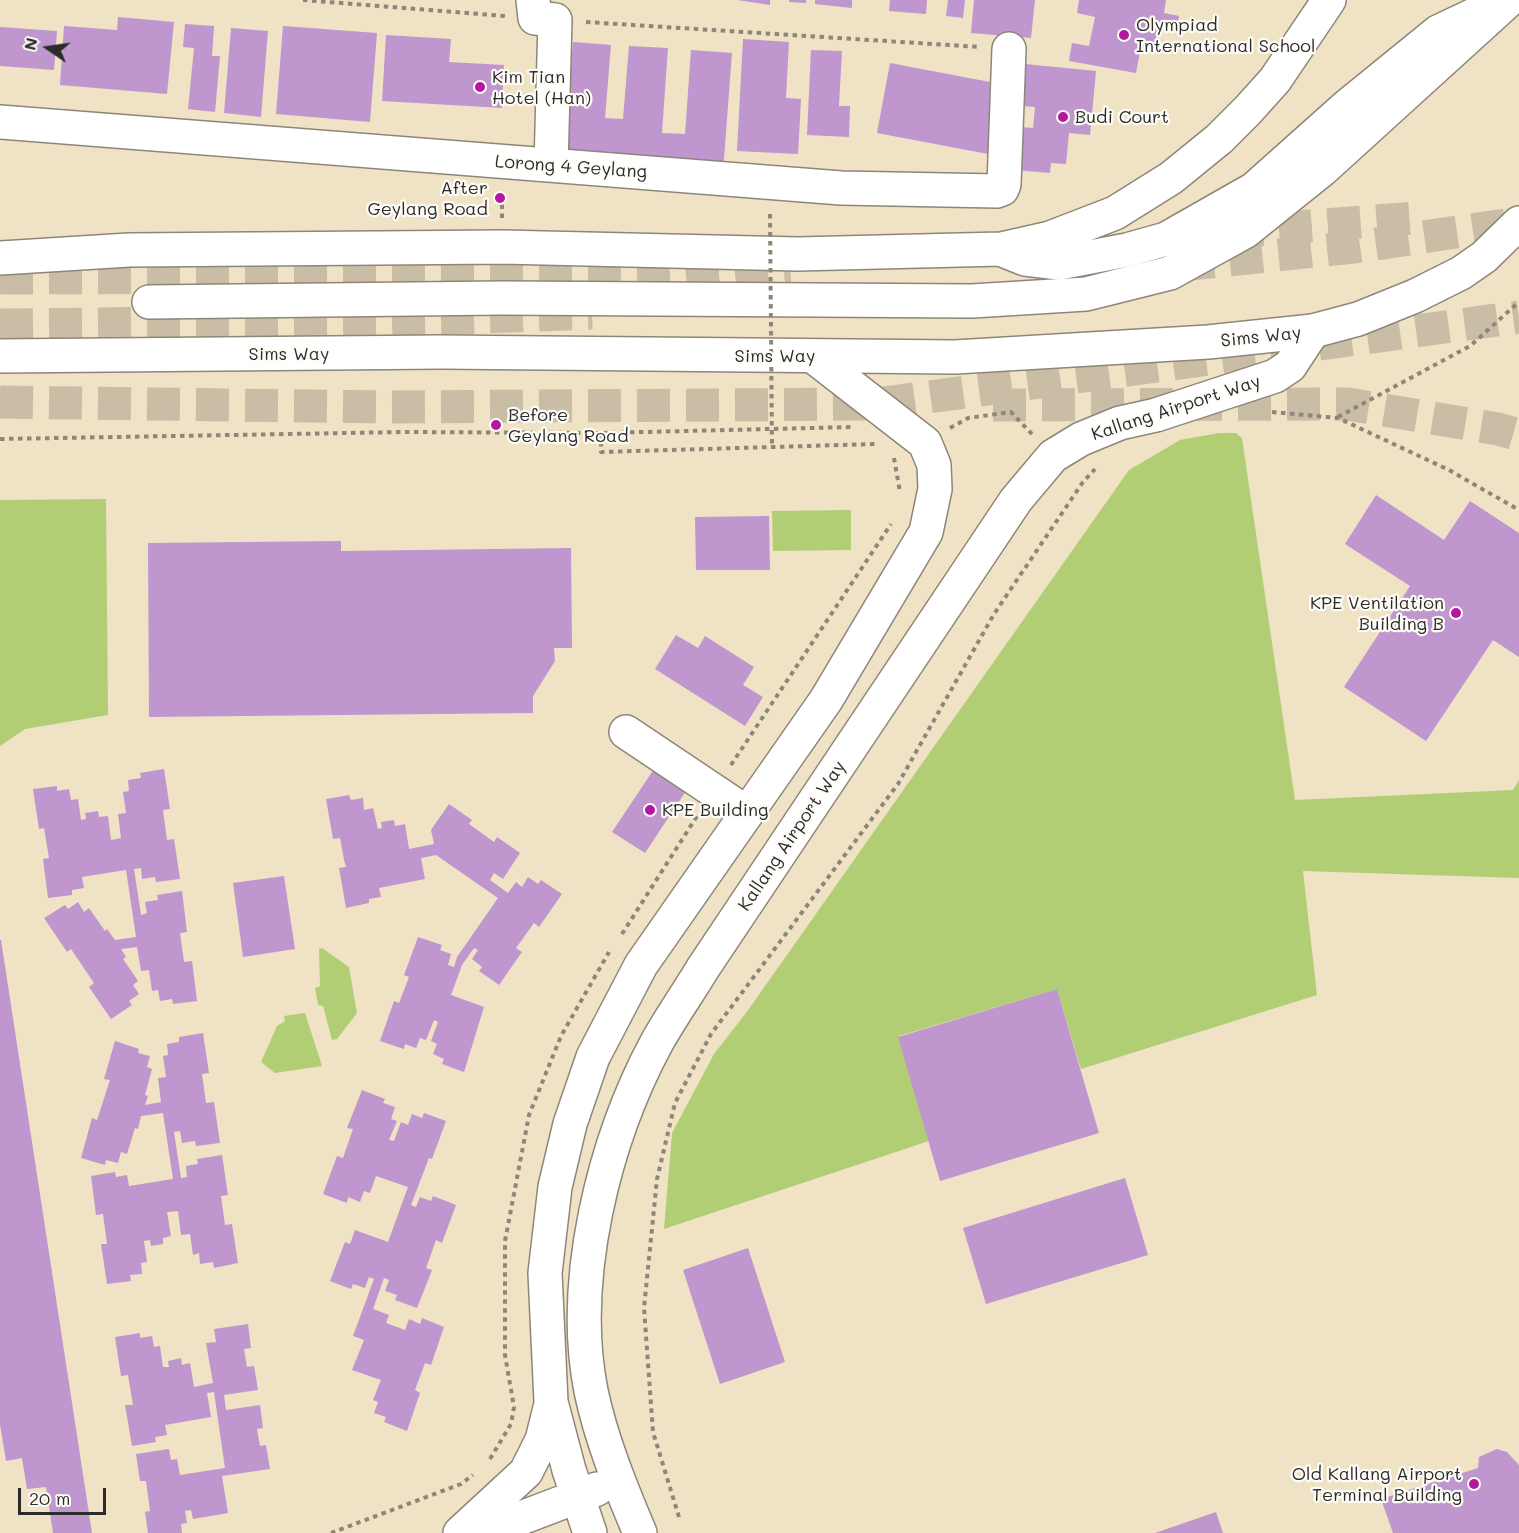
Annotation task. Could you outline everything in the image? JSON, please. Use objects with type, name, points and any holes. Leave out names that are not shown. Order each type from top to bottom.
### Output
[{"type":"main road","points":[[1001,249],[1025,259],[1059,263],[1166,239],[1254,189],[1347,106],[1438,32],[1507,0]]},
{"type":"main road","points":[[149,302],[502,298],[972,300],[1086,294],[1170,273],[1246,231],[1322,170],[1507,0]]},
{"type":"main road","points":[[0,258],[129,250],[502,247],[798,254],[1001,249],[1050,238],[1115,213],[1171,178],[1219,139],[1275,80],[1326,3]]},
{"type":"main road","points":[[542,13],[551,165]]},
{"type":"main road","name":"Lorong 4 Geylang","points":[[0,122],[841,188],[997,190],[1002,189],[1004,184],[1009,49]]},
{"type":"main road","name":"Sims Way","points":[[0,356],[441,352],[955,357],[1208,342],[1312,331],[1358,319],[1415,296],[1461,273],[1484,257],[1519,223]]},
{"type":"main road","name":"Kallang Airport Way","points":[[630,1508],[591,1391],[585,1340],[586,1281],[603,1183],[628,1107],[657,1043],[703,968],[1016,500],[1053,456],[1081,439],[1120,423],[1156,415],[1275,376],[1290,366],[1312,331]]},
{"type":"main road","points":[[630,1508],[584,1531],[578,1496],[551,1402],[545,1273],[555,1187],[574,1113],[593,1057],[641,965],[826,699],[926,532],[935,489],[934,465],[925,442],[814,357]]},
{"type":"main road","points":[[626,732],[747,813]]},
{"type":"main road","points":[[460,1533],[526,1472],[542,1440],[551,1402]]},
{"type":"main road","points":[[482,1533],[578,1496],[630,1508]]},
{"type":"path","points":[[303,0],[542,13],[1009,49]]},
{"type":"path","points":[[502,161],[502,247]]},
{"type":"path","points":[[770,214],[772,447]]},
{"type":"path","points":[[1519,302],[1470,346],[1338,418],[1449,470],[1519,510]]},
{"type":"path","points":[[679,1517],[653,1432],[644,1308],[657,1179],[675,1103],[711,1034],[898,784],[994,614],[1083,482],[1053,456],[1011,412],[968,418],[894,458],[891,451]]},
{"type":"path","points":[[0,439],[405,432],[601,433],[858,427]]},
{"type":"path","points":[[601,433],[601,452],[888,444]]},
{"type":"green space","points":[[1219,433],[1236,433],[1242,438],[1295,800],[1513,790],[1519,780],[1519,878],[1303,871],[1317,995],[1081,1069],[1057,989],[899,1036],[929,1141],[664,1229],[672,1133],[714,1054],[746,1013],[1129,470],[1180,440]]},
{"type":"green space","points":[[106,499],[108,715],[25,729],[0,746],[0,500]]},
{"type":"green space","points":[[851,510],[851,550],[773,551],[772,511]]},
{"type":"green space","points":[[322,948],[349,967],[357,1013],[337,1039],[332,1040],[323,1006],[318,1005],[315,988],[320,986],[319,949]]},
{"type":"green space","points":[[305,1013],[322,1066],[275,1073],[261,1062],[277,1026],[285,1021],[284,1016]]},
{"type":"building","points":[[737,0],[770,0],[770,5]]},
{"type":"building","points":[[789,0],[806,0],[806,3],[789,2]]},
{"type":"building","points":[[815,0],[852,0],[852,8],[815,4]]},
{"type":"building","points":[[890,0],[927,0],[926,14],[889,11]]},
{"type":"building","points":[[948,0],[965,0],[963,18],[946,16]]},
{"type":"building","points":[[974,0],[1035,0],[1031,38],[971,33]]},
{"type":"building","name":"Olympiad International School","points":[[1079,0],[1166,0],[1164,13],[1179,16],[1177,27],[1159,24],[1153,54],[1140,52],[1136,73],[1069,61],[1072,43],[1089,46],[1095,17],[1077,13]]},
{"type":"building","points":[[118,17],[174,22],[167,94],[60,85],[64,26],[117,30]]},
{"type":"building","points":[[185,24],[214,26],[212,56],[220,56],[215,112],[188,109],[194,48],[183,47]]},
{"type":"building","points":[[283,26],[377,33],[370,122],[276,114]]},
{"type":"building","points":[[0,27],[57,31],[54,70],[0,66]]},
{"type":"building","points":[[231,28],[268,31],[261,117],[224,113]]},
{"type":"building","points":[[386,35],[451,39],[449,62],[504,65],[502,108],[382,101]]},
{"type":"building","points":[[743,39],[789,42],[786,98],[801,99],[798,154],[737,151]]},
{"type":"building","points":[[573,42],[611,45],[605,118],[623,119],[629,46],[668,48],[662,133],[685,134],[691,50],[732,53],[723,172],[564,161]]},
{"type":"building","points":[[811,50],[842,51],[839,106],[850,106],[849,137],[807,135]]},
{"type":"building","points":[[890,63],[990,82],[988,154],[877,133]]},
{"type":"building","name":"Budi Court","points":[[1025,64],[1096,71],[1090,135],[1069,133],[1066,164],[1051,163],[1050,173],[1015,170],[1019,127],[1033,128],[1035,107],[1021,106]]},
{"type":"building","name":"KPE Ventilation Building B","points":[[1376,495],[1444,540],[1470,501],[1519,533],[1519,657],[1493,640],[1426,741],[1344,687],[1410,586],[1345,544]]},
{"type":"building","points":[[769,516],[770,570],[696,570],[695,517]]},
{"type":"building","points":[[341,541],[341,551],[571,548],[572,648],[554,648],[555,661],[533,696],[533,713],[149,717],[148,543]]},
{"type":"building","points":[[676,635],[698,648],[705,636],[754,667],[743,685],[763,697],[745,726],[655,669]]},
{"type":"building","name":"KPE Building","points":[[656,766],[688,788],[645,853],[612,832]]},
{"type":"building","points":[[164,769],[170,809],[163,810],[167,840],[174,839],[180,879],[156,882],[155,877],[142,879],[141,868],[134,869],[141,915],[147,913],[145,902],[158,900],[157,895],[182,891],[187,932],[180,933],[184,962],[192,961],[197,1001],[173,1004],[172,999],[160,1001],[158,990],[152,991],[149,970],[141,971],[137,947],[121,949],[126,957],[123,959],[138,981],[133,985],[139,994],[129,1001],[132,1005],[111,1019],[89,987],[94,983],[71,949],[67,952],[44,918],[65,905],[68,909],[78,902],[84,912],[89,908],[105,931],[107,929],[115,940],[136,937],[126,870],[82,877],[84,888],[72,890],[72,895],[48,898],[43,859],[49,858],[44,828],[39,829],[33,789],[57,786],[57,791],[69,789],[71,800],[78,799],[81,820],[86,819],[85,813],[98,811],[99,817],[108,816],[111,840],[121,838],[118,814],[126,813],[123,792],[129,791],[128,780],[141,778],[140,773]]},
{"type":"building","points":[[349,795],[351,800],[363,798],[364,810],[373,808],[378,829],[382,828],[381,822],[394,820],[395,826],[405,824],[409,849],[434,844],[431,830],[449,804],[472,820],[469,824],[494,842],[497,837],[520,853],[503,879],[494,873],[490,880],[508,893],[516,882],[522,887],[528,877],[538,884],[541,880],[562,894],[539,927],[534,923],[516,948],[522,952],[499,985],[479,971],[482,967],[472,959],[478,950],[474,948],[462,965],[451,995],[484,1007],[464,1072],[442,1064],[444,1059],[433,1054],[437,1044],[431,1041],[438,1022],[434,1020],[426,1040],[420,1038],[416,1048],[405,1044],[404,1049],[380,1041],[394,1001],[399,1003],[409,977],[404,975],[418,937],[442,945],[440,950],[451,954],[448,965],[454,967],[457,957],[498,898],[436,855],[421,858],[425,879],[379,888],[381,897],[369,899],[369,903],[346,908],[339,868],[346,867],[340,838],[333,839],[326,799]]},
{"type":"building","points":[[284,876],[295,949],[243,957],[233,883]]},
{"type":"building","points":[[0,940],[92,1533],[53,1533],[46,1487],[27,1489],[22,1458],[6,1461],[0,1424]]},
{"type":"building","points":[[1057,989],[1099,1133],[940,1181],[898,1037]]},
{"type":"building","points":[[203,1033],[209,1073],[202,1074],[206,1103],[214,1102],[220,1143],[196,1146],[195,1141],[182,1143],[180,1131],[174,1132],[181,1178],[187,1177],[186,1166],[198,1164],[197,1159],[222,1155],[228,1195],[221,1196],[225,1225],[232,1224],[238,1263],[214,1268],[213,1262],[200,1264],[199,1253],[193,1255],[190,1234],[181,1235],[178,1211],[167,1212],[171,1236],[163,1238],[163,1244],[151,1246],[150,1240],[144,1241],[147,1262],[141,1263],[142,1274],[130,1275],[131,1281],[107,1284],[101,1244],[107,1244],[103,1214],[96,1215],[91,1176],[115,1172],[116,1177],[127,1175],[129,1186],[173,1179],[163,1113],[141,1116],[127,1154],[121,1152],[118,1163],[106,1160],[105,1165],[81,1158],[92,1118],[97,1120],[110,1080],[104,1079],[115,1041],[139,1049],[138,1053],[150,1056],[147,1067],[152,1069],[145,1095],[148,1096],[145,1105],[161,1102],[158,1078],[166,1077],[163,1056],[168,1055],[167,1044],[179,1042],[179,1037]]},
{"type":"building","points":[[362,1090],[385,1099],[383,1103],[395,1107],[391,1119],[397,1121],[389,1140],[394,1141],[401,1122],[408,1125],[412,1114],[422,1118],[424,1113],[446,1121],[411,1205],[416,1207],[420,1197],[431,1201],[433,1196],[456,1205],[442,1243],[436,1240],[426,1268],[432,1270],[417,1308],[395,1300],[397,1295],[385,1291],[389,1280],[384,1278],[373,1309],[389,1315],[386,1323],[405,1330],[409,1319],[420,1324],[422,1318],[444,1327],[431,1365],[425,1363],[415,1390],[420,1393],[407,1431],[384,1422],[386,1417],[374,1413],[378,1402],[373,1400],[381,1380],[352,1370],[364,1340],[353,1336],[374,1279],[369,1277],[365,1288],[353,1284],[351,1289],[330,1281],[345,1242],[350,1244],[355,1230],[388,1242],[408,1187],[376,1176],[370,1193],[364,1191],[360,1202],[348,1197],[347,1203],[323,1194],[337,1156],[343,1158],[353,1129],[347,1128]]},
{"type":"building","points":[[1125,1178],[1148,1255],[986,1304],[963,1228]]},
{"type":"building","points":[[748,1248],[785,1362],[720,1384],[683,1270]]},
{"type":"building","points":[[248,1324],[251,1348],[244,1349],[247,1367],[254,1366],[258,1390],[224,1395],[226,1410],[260,1405],[263,1428],[257,1429],[260,1446],[266,1445],[270,1469],[222,1476],[228,1513],[193,1519],[191,1510],[185,1511],[187,1523],[181,1524],[182,1533],[148,1533],[145,1512],[150,1511],[146,1481],[140,1481],[136,1454],[169,1449],[171,1460],[177,1459],[180,1475],[225,1468],[214,1392],[207,1393],[211,1417],[165,1425],[167,1435],[155,1437],[156,1442],[132,1446],[125,1405],[133,1405],[128,1375],[121,1376],[115,1337],[140,1333],[140,1338],[152,1336],[154,1347],[160,1346],[163,1367],[169,1367],[168,1361],[181,1358],[182,1365],[190,1363],[194,1387],[213,1383],[206,1343],[216,1342],[214,1329]]},
{"type":"building","name":"Old Kallang Airport Terminal Building","points":[[1497,1449],[1507,1452],[1519,1465],[1519,1533],[1393,1533],[1381,1499],[1478,1468],[1479,1457]]},
{"type":"building","points":[[1216,1512],[1223,1533],[1155,1533]]},
{"type":"tunnel","points":[[1230,232],[1415,218]]},
{"type":"tunnel","points":[[1181,265],[1354,247],[1519,223]]},
{"type":"tunnel","points":[[0,278],[658,276],[790,266]]},
{"type":"tunnel","points":[[0,325],[378,321],[592,313]]},
{"type":"tunnel","points":[[0,402],[388,407],[877,404],[1519,317]]},
{"type":"tunnel","points":[[993,405],[1348,404],[1498,429],[1519,435]]},
{"type":"place","name":"Olympiad International School","points":[[1124,35]]},
{"type":"place","name":"Kim Tian Hotel (Han)","points":[[480,87]]},
{"type":"place","name":"Budi Court","points":[[1063,117]]},
{"type":"place","name":"After Geylang Road","points":[[500,198]]},
{"type":"place","name":"Before Geylang Road","points":[[496,425]]},
{"type":"place","name":"KPE Ventilation Building B","points":[[1456,613]]},
{"type":"place","name":"KPE Building","points":[[650,810]]},
{"type":"place","name":"Old Kallang Airport Terminal Building","points":[[1474,1484]]}]
